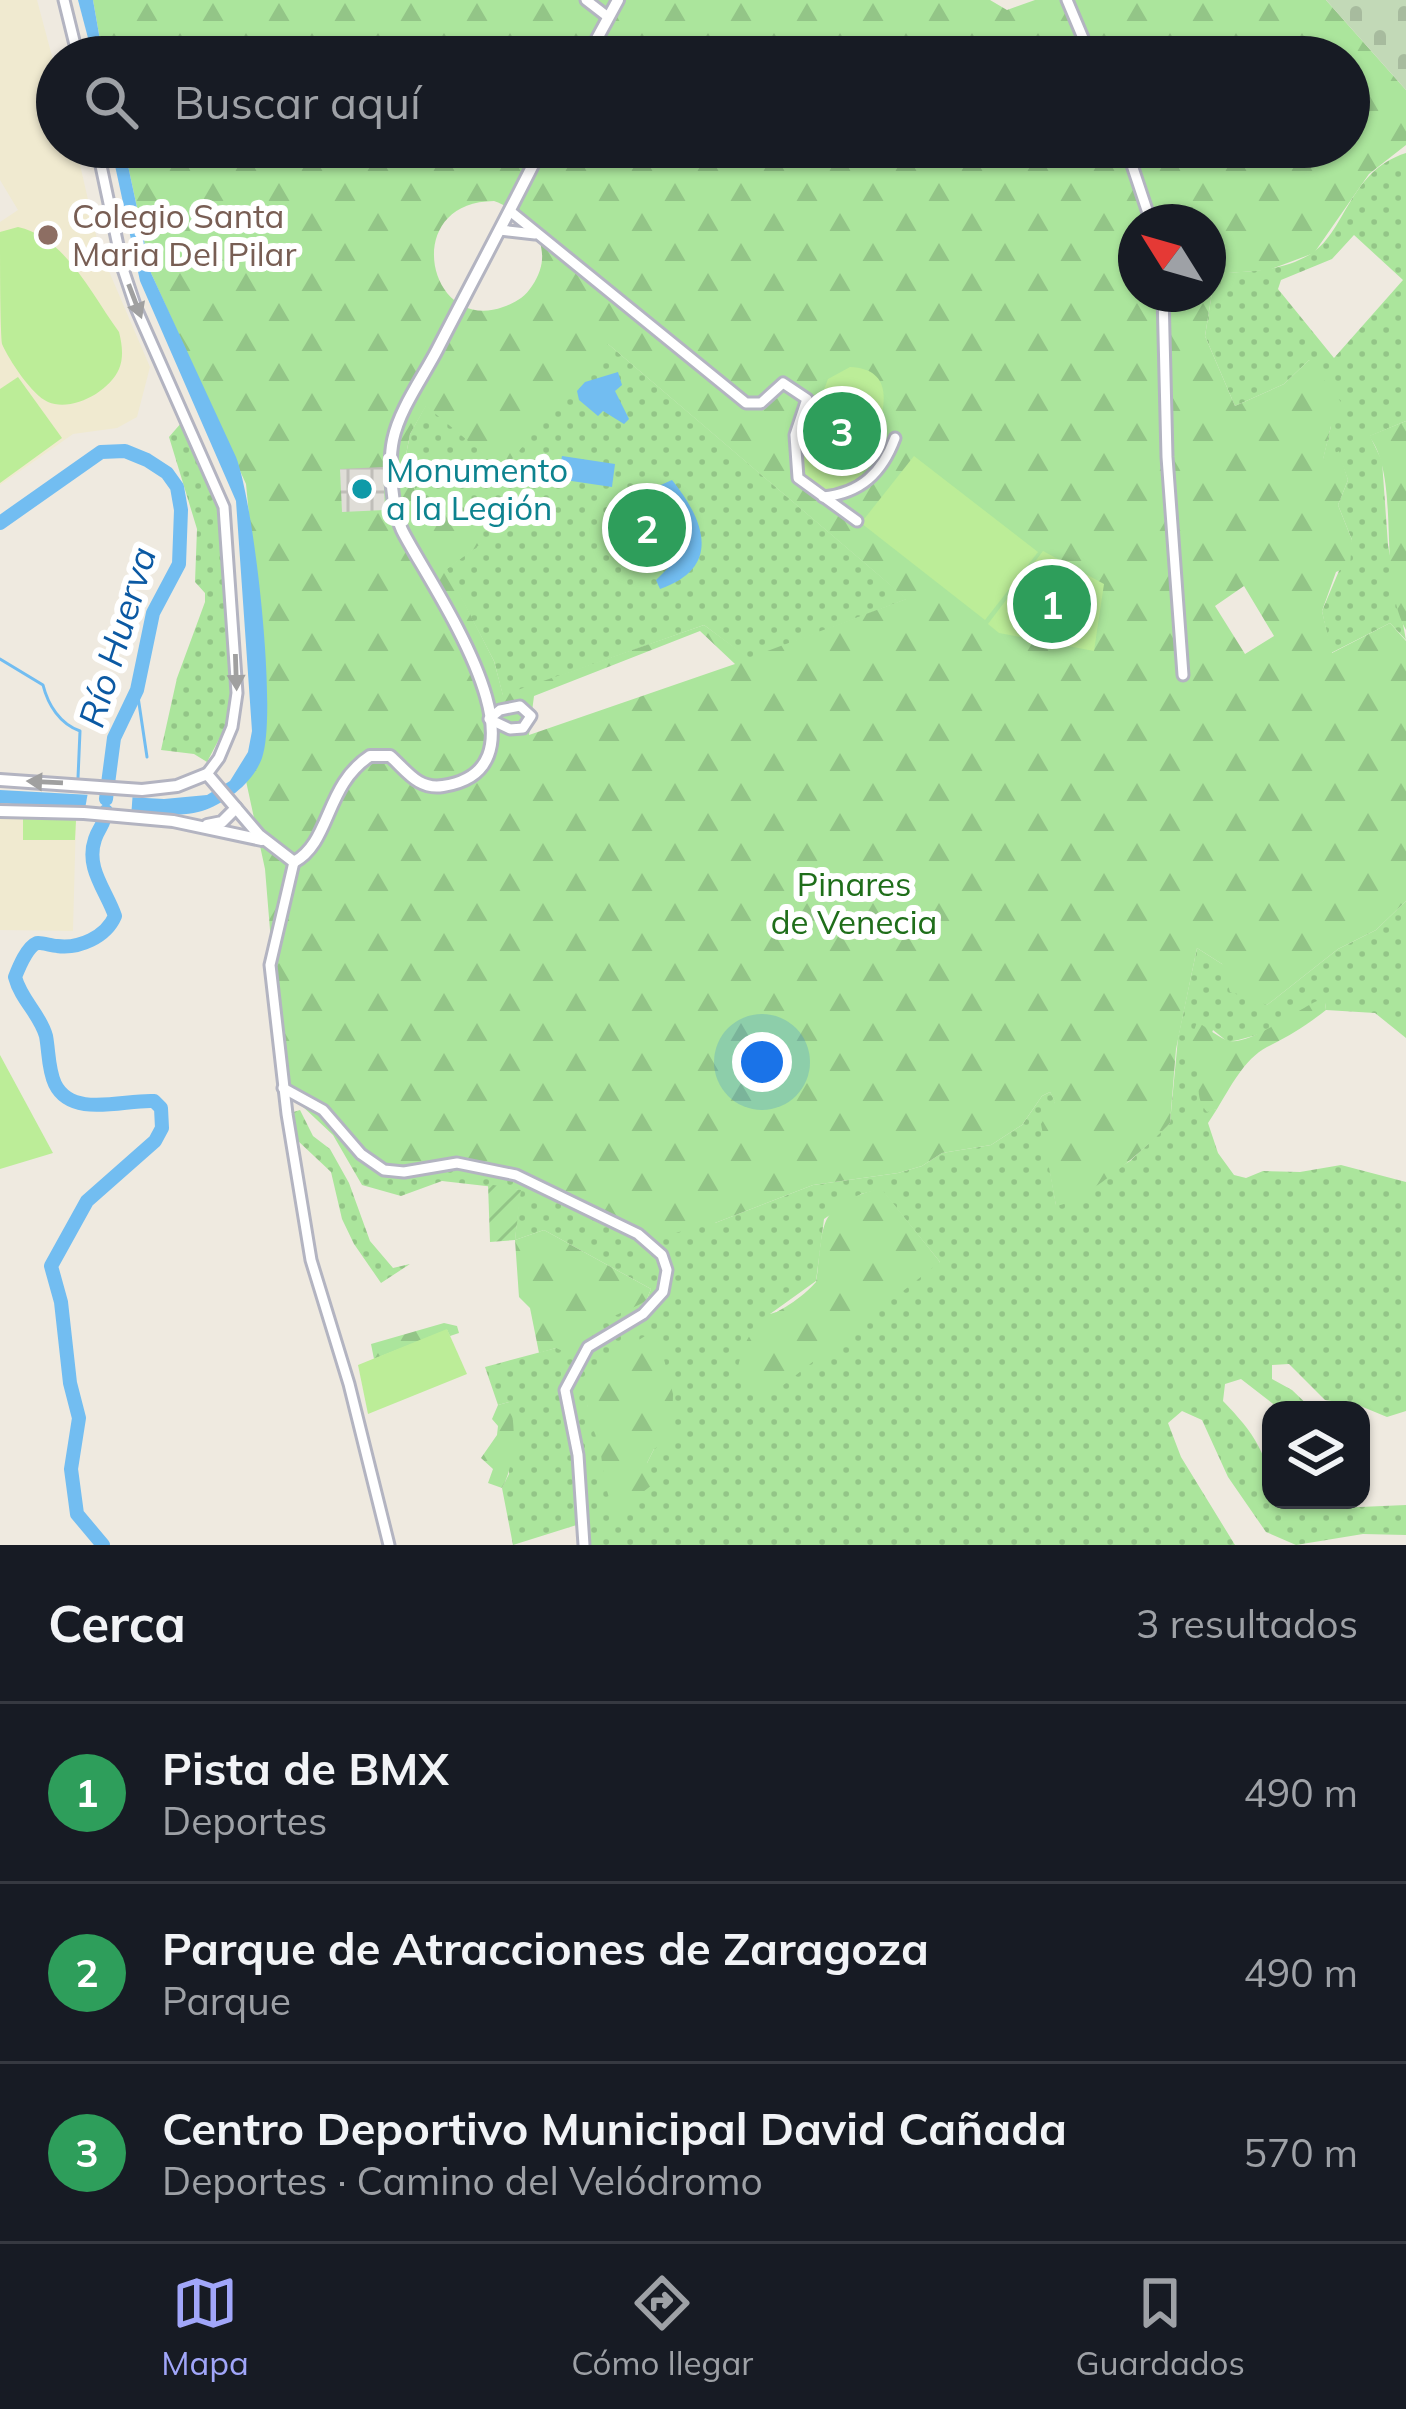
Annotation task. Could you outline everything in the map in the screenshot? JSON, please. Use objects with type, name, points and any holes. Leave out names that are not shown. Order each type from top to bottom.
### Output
[{"type":"street","points":[[64,0],[73,36]]},
{"type":"street","points":[[586,0],[608,17]]},
{"type":"street","points":[[598,36],[618,0]]},
{"type":"street","points":[[1067,0],[1082,36]]},
{"type":"street","points":[[101,168],[122,269],[136,308],[224,507],[237,693],[232,727],[212,778]]},
{"type":"street","points":[[389,1545],[349,1384],[313,1266],[270,965],[293,862],[314,844],[335,793],[362,761],[384,754],[418,782],[433,787],[470,776],[483,762],[489,719],[481,674],[401,528],[392,444],[532,168]]},
{"type":"street","points":[[1133,168],[1145,204]]},
{"type":"street","points":[[510,211],[748,404],[763,402],[783,383],[807,399],[795,435],[798,478],[857,521]]},
{"type":"street","points":[[500,230],[535,234]]},
{"type":"street","points":[[1163,312],[1167,457],[1183,675]]},
{"type":"street","points":[[824,497],[854,490],[872,479],[895,438]]},
{"type":"street","points":[[487,703],[500,710]]},
{"type":"street","points":[[523,706],[530,713],[530,722],[513,730],[489,719],[500,710],[523,706]]},
{"type":"street","points":[[0,780],[133,789],[174,787],[212,778]]},
{"type":"street","points":[[212,778],[266,841],[293,862]]},
{"type":"street","points":[[198,826],[222,822],[234,805]]},
{"type":"street","points":[[0,812],[131,818],[266,841]]},
{"type":"street","points":[[284,1088],[322,1110],[361,1154],[385,1170],[404,1172],[457,1163],[516,1174],[638,1234],[662,1256],[667,1270],[663,1292],[643,1314],[588,1348],[565,1390],[578,1455],[584,1545]]},
{"type":"shaded area","name":"Colegio Santa Maria Del Pilar","points":[[0,0],[37,0],[47,36],[36,36],[36,168],[81,168],[99,248],[150,367],[137,417],[117,428],[73,434],[0,485],[0,222],[18,210],[0,180]]},
{"type":"shaded area","points":[[383,467],[385,510],[342,512],[340,469]]},
{"type":"shaded area","points":[[0,816],[76,818],[73,931],[0,930]]},
{"type":"green space","name":"Pinares de Venecia","points":[[93,0],[990,0],[1007,10],[1035,0],[1326,0],[1358,36],[99,36]]},
{"type":"green space","points":[[1326,0],[1406,0],[1406,90],[1370,50],[1370,36],[1358,36]]},
{"type":"green space","name":"Pinares de Venecia","points":[[1370,50],[1406,90],[1406,145],[1369,174],[1314,253],[1269,270],[1226,273],[1226,204],[1118,204],[1118,312],[1209,312],[1205,336],[1235,406],[1284,384],[1309,360],[1344,406],[1331,426],[1323,460],[1339,451],[1348,480],[1338,505],[1352,540],[1350,566],[1336,572],[1322,611],[1332,653],[1390,623],[1406,641],[1406,901],[1376,930],[1338,949],[1267,1005],[1230,992],[1222,964],[1197,948],[1176,1049],[1170,1123],[1099,1184],[1056,1206],[1041,1124],[1055,1102],[1050,1092],[1022,1125],[991,1145],[942,1153],[898,1173],[813,1185],[715,1223],[659,1237],[638,1234],[553,1189],[457,1163],[384,1170],[361,1154],[323,1110],[283,1088],[265,869],[246,781],[263,754],[266,692],[246,484],[151,273],[128,168],[1370,168]],"holes":[[[494,201],[529,224],[541,246],[542,259],[532,286],[503,307],[477,310],[457,302],[442,286],[435,264],[435,242],[445,222],[464,207]],[[608,344],[906,599],[749,658],[704,625],[503,695],[494,661],[447,569],[482,543],[454,510],[448,514],[413,510],[417,464],[406,455],[410,434],[426,406],[503,470]],[[1244,586],[1274,636],[1245,654],[1215,606]],[[700,631],[735,664],[529,735],[534,696]]]},
{"type":"green space","points":[[1406,153],[1406,421],[1370,436],[1382,461],[1388,545],[1406,640],[1390,623],[1331,653],[1322,611],[1352,540],[1338,505],[1348,480],[1338,452],[1322,463],[1331,426],[1309,360],[1284,384],[1235,406],[1205,336],[1209,312],[1226,312],[1226,273],[1275,268],[1309,255],[1332,233],[1372,174]],"holes":[[[1354,235],[1403,280],[1334,358],[1278,289],[1281,280],[1332,259]]]},
{"type":"green space","points":[[18,227],[50,242],[63,255],[119,332],[119,369],[89,398],[68,404],[48,402],[22,376],[2,344],[0,232]]},
{"type":"green space","points":[[607,343],[907,599],[749,659],[704,625],[503,696],[494,661],[446,569],[481,543],[448,514],[413,511],[417,464],[406,455],[410,434],[426,405],[503,469]]},
{"type":"green space","points":[[850,367],[875,375],[884,404],[862,474],[848,489],[833,491],[811,484],[800,454],[828,379]]},
{"type":"green space","points":[[18,377],[62,438],[0,483],[0,389]]},
{"type":"green space","points":[[1406,421],[1406,630],[1392,583],[1384,477],[1369,436]]},
{"type":"green space","points":[[182,422],[218,504],[232,676],[227,724],[207,762],[194,754],[161,750],[177,678],[205,602],[205,593],[195,582],[197,529],[169,437]]},
{"type":"green space","points":[[914,456],[1038,552],[985,620],[861,523]]},
{"type":"green space","points":[[1043,551],[1104,584],[1094,651],[999,633],[988,624]]},
{"type":"green space","points":[[23,819],[76,820],[75,840],[23,840]]},
{"type":"green space","points":[[1406,901],[1406,1038],[1375,1013],[1326,1010],[1325,1003],[1243,1039],[1228,1042],[1213,1030],[1203,1057],[1207,1111],[1217,1109],[1208,1123],[1218,1153],[1234,1175],[1246,1178],[1263,1171],[1300,1172],[1341,1165],[1406,1182],[1406,1411],[1387,1417],[1370,1410],[1370,1401],[1325,1400],[1289,1364],[1272,1365],[1272,1379],[1304,1401],[1269,1401],[1241,1379],[1225,1384],[1223,1401],[1262,1456],[1262,1509],[1406,1505],[1406,1535],[1363,1534],[1296,1545],[1266,1532],[1228,1477],[1202,1420],[1182,1411],[1168,1423],[1181,1457],[1235,1545],[584,1545],[583,1523],[513,1545],[502,1488],[509,1474],[509,1402],[498,1405],[485,1367],[556,1348],[595,1322],[646,1301],[651,1289],[544,1230],[515,1240],[520,1190],[442,1181],[401,1196],[362,1185],[333,1135],[283,1088],[457,1163],[715,1223],[813,1185],[898,1173],[942,1153],[991,1145],[1022,1125],[1050,1092],[1055,1101],[1050,1171],[1056,1205],[1130,1161],[1170,1123],[1178,1038],[1197,948],[1267,1005],[1338,949],[1376,930]],"holes":[[[881,1189],[940,1262],[770,1314],[816,1281],[824,1219],[861,1194]],[[587,1404],[654,1449],[647,1463],[599,1443]]]},
{"type":"green space","points":[[1317,1001],[1325,1003],[1326,1010],[1259,1052],[1217,1109],[1207,1112],[1199,1093],[1202,1057],[1187,1051],[1197,1022],[1222,1038],[1238,1041]]},
{"type":"green space","points":[[0,1055],[53,1153],[0,1169]]},
{"type":"green space","points":[[300,1110],[313,1136],[330,1149],[349,1183],[370,1241],[393,1268],[410,1264],[381,1283],[342,1219],[331,1172],[297,1140],[287,1114]]},
{"type":"green space","points":[[488,1184],[521,1190],[515,1240],[490,1242]]},
{"type":"green space","points":[[881,1188],[940,1262],[763,1401],[736,1378],[748,1338],[816,1282],[823,1231],[833,1210]]},
{"type":"green space","points":[[544,1230],[651,1289],[646,1301],[592,1327],[567,1353],[556,1348],[539,1353],[530,1308],[519,1297],[515,1240]]},
{"type":"green space","points":[[444,1323],[457,1326],[459,1333],[450,1336],[447,1330],[374,1359],[371,1344]]},
{"type":"green space","points":[[447,1329],[467,1374],[368,1414],[358,1365]]},
{"type":"green space","points":[[645,1336],[659,1340],[673,1394],[672,1439],[654,1449],[647,1463],[652,1485],[617,1512],[607,1490],[588,1392],[606,1364]]},
{"type":"green space","points":[[509,1402],[513,1445],[502,1488],[488,1483],[493,1469],[481,1458],[497,1435],[498,1426],[492,1419],[498,1405]]},
{"type":"water","points":[[78,0],[93,0],[99,36],[87,36]]},
{"type":"water","points":[[116,168],[128,168],[151,273],[243,481],[266,655],[262,758],[245,784],[202,811],[133,815],[0,803],[0,790],[164,799],[207,795],[230,781],[248,752],[252,731],[236,501],[140,281]]},
{"type":"water","points":[[618,372],[622,385],[615,391],[629,419],[624,424],[603,411],[598,416],[579,400],[577,391],[585,382]]},
{"type":"water","points":[[562,456],[615,464],[612,487],[558,479]]},
{"type":"water","points":[[672,480],[693,512],[702,542],[692,569],[660,589],[656,580],[668,568],[668,556],[656,550],[641,553],[642,570],[623,550],[625,534],[639,533],[638,505],[652,498],[654,488]]},
{"type":"pier","points":[[89,787],[133,790],[131,818],[84,814]]},
{"type":"waterway","name":"Río Huerva","points":[[0,523],[101,452],[125,451],[147,460],[167,473],[177,487],[179,564],[153,613],[137,690],[114,738],[106,799]]},
{"type":"waterway","points":[[0,659],[43,685],[56,713],[80,731],[78,778]]},
{"type":"waterway","points":[[137,690],[147,757]]},
{"type":"waterway","name":"Río Huerva","points":[[103,1545],[77,1514],[71,1469],[79,1418],[51,1266],[87,1201],[155,1141],[162,1128],[161,1108],[154,1101],[100,1105],[63,1095],[53,1078],[43,1028],[15,977],[33,945],[83,943],[98,936],[115,916],[93,860],[106,811]]},
{"type":"place","name":"Colegio Santa Maria Del Pilar","points":[[48,235]]},
{"type":"place","name":"Centro Deportivo Municipal David Cañada","points":[[842,431]]},
{"type":"place","name":"Monumento a la Legión","points":[[362,489]]},
{"type":"place","name":"Parque de Atracciones de Zaragoza","points":[[647,528]]},
{"type":"place","name":"Pista de BMX","points":[[1052,604]]}]
